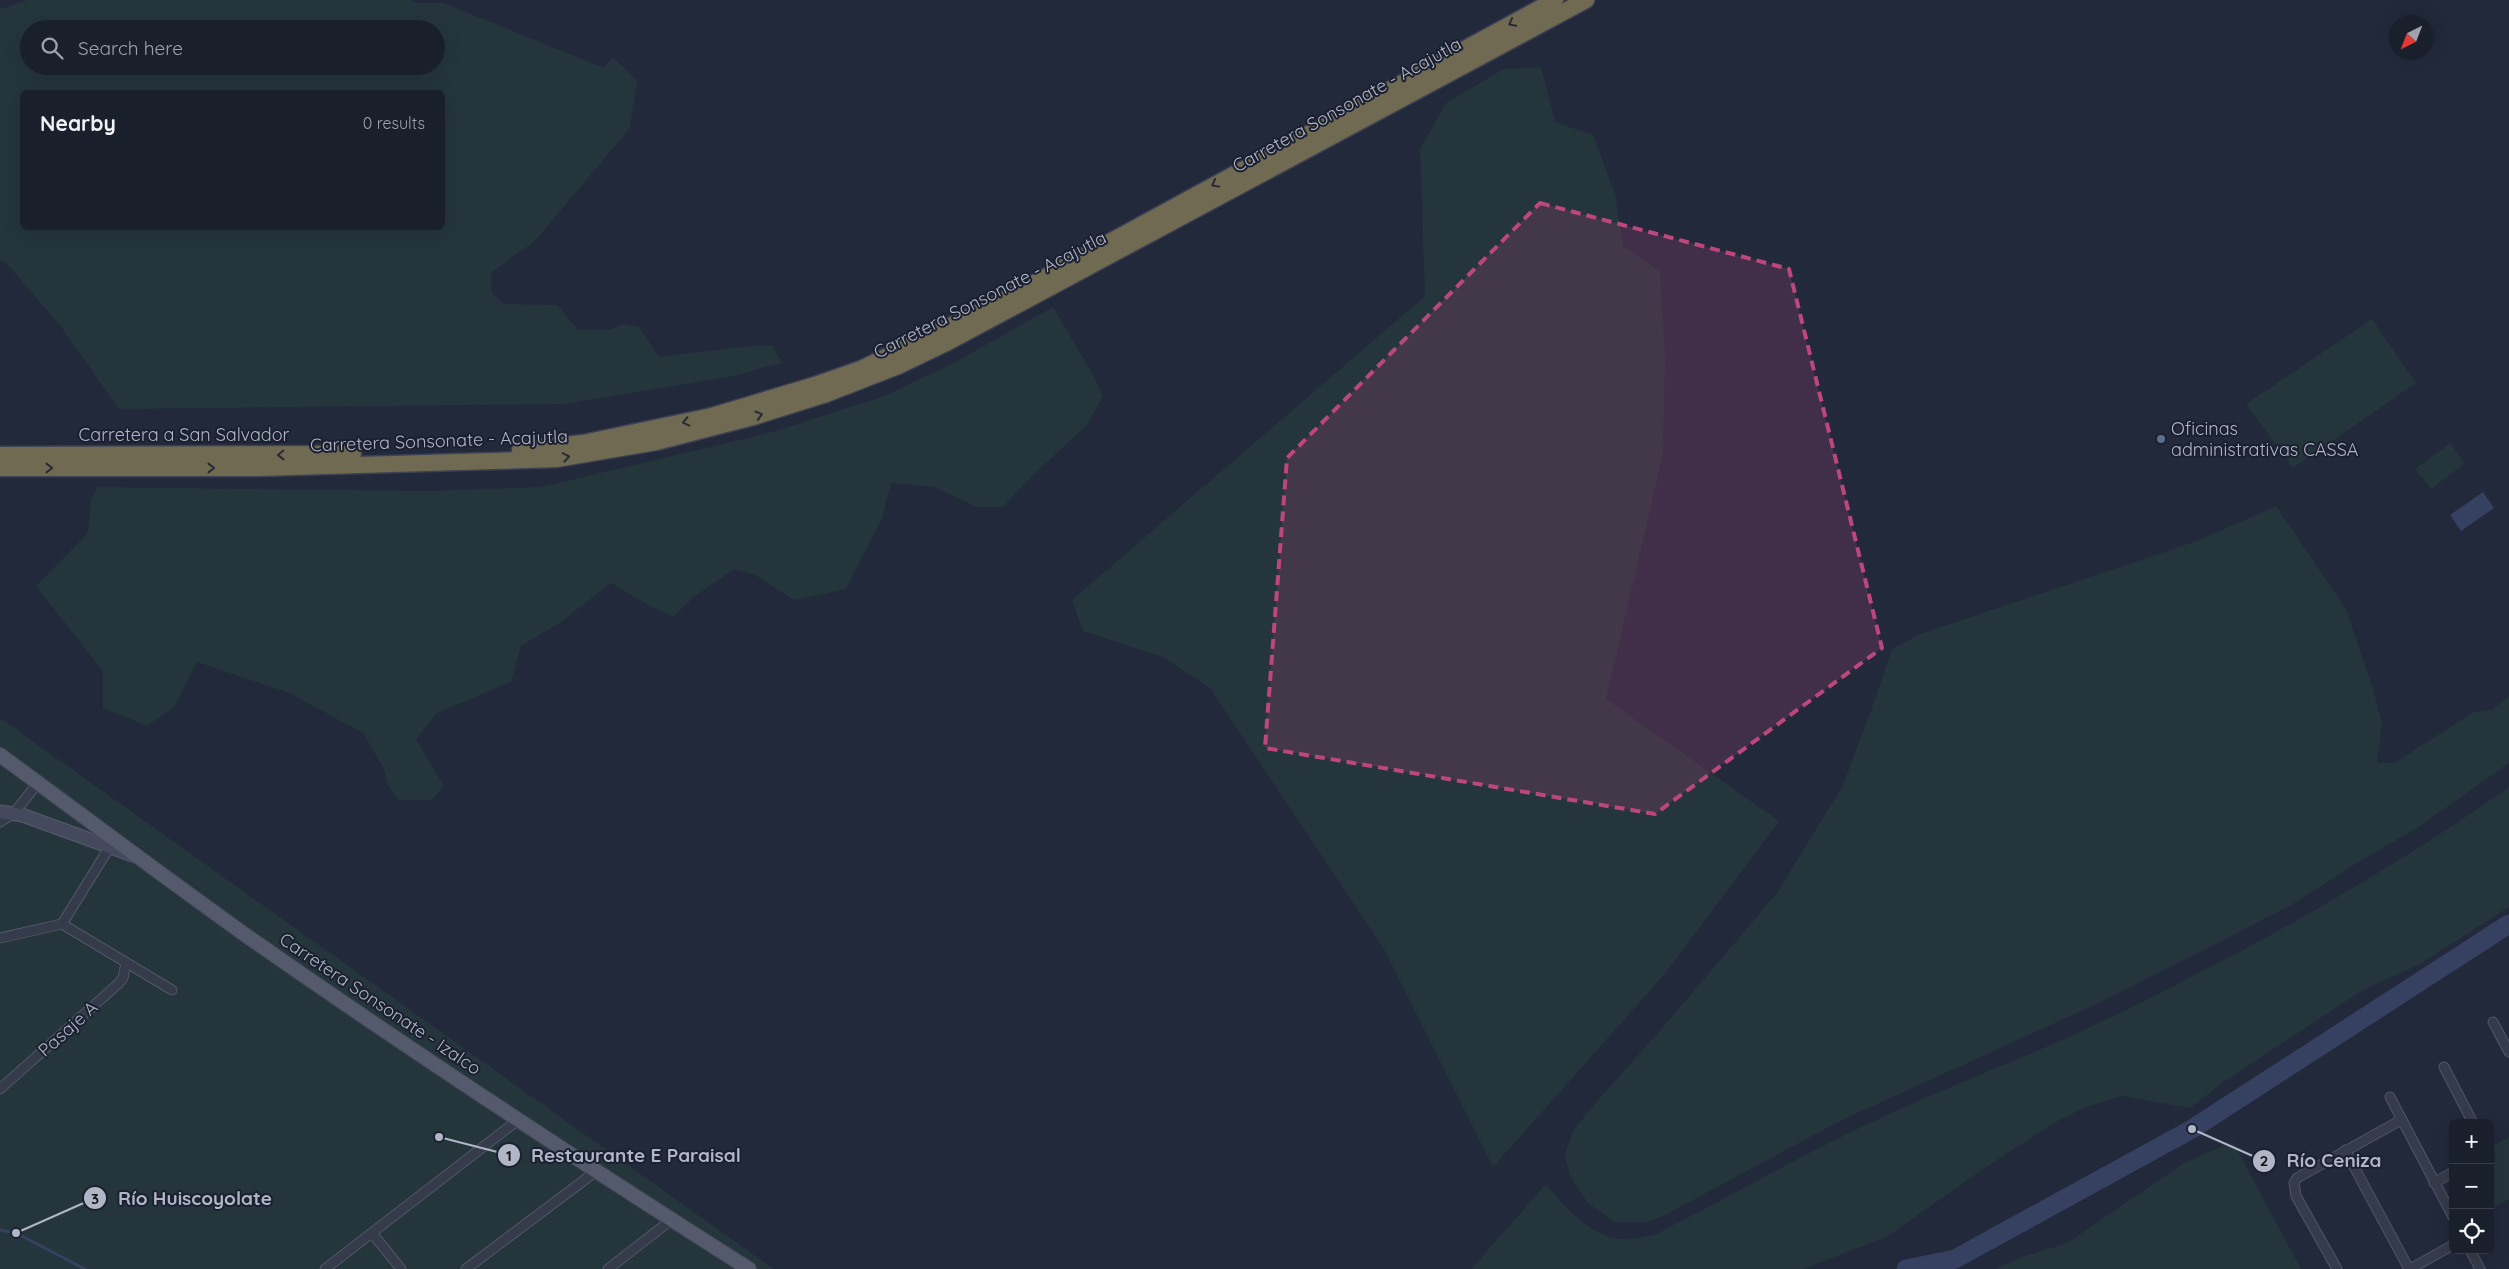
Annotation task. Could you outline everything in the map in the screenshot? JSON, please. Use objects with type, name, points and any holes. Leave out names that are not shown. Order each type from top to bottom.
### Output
[{"type":"highway","name":"Carretera a San Salvador","points":[[0,455],[285,455],[524,450],[583,443],[649,430],[756,403],[861,369],[994,305],[1555,0]]},
{"type":"highway","name":"Carretera Sonsonate - Acajutla","points":[[0,468],[258,468],[556,459],[656,442],[753,416],[826,394],[898,366],[948,342],[1586,0]]},
{"type":"main road","name":"Carretera Sonsonate - Izalco","points":[[0,755],[138,857],[379,1027],[595,1172],[747,1269]]},
{"type":"street","points":[[0,822],[14,813],[38,783]]},
{"type":"street","points":[[0,812],[14,813],[138,857]]},
{"type":"street","points":[[62,924],[109,848]]},
{"type":"street","points":[[0,938],[62,924],[172,990]]},
{"type":"street","name":"Pasaje A","points":[[0,1089],[110,992],[123,978],[126,963]]},
{"type":"street","points":[[2493,1022],[2509,1052]]},
{"type":"street","points":[[2444,1066],[2471,1119]]},
{"type":"street","points":[[2390,1098],[2449,1210]]},
{"type":"street","points":[[325,1269],[518,1120]]},
{"type":"street","points":[[2337,1269],[2296,1196],[2294,1189],[2297,1178],[2401,1120]]},
{"type":"street","points":[[2345,1150],[2409,1269],[2449,1247]]},
{"type":"street","points":[[466,1269],[595,1172]]},
{"type":"street","points":[[2434,1183],[2449,1174]]},
{"type":"street","points":[[608,1269],[672,1220]]},
{"type":"street","points":[[372,1233],[401,1269]]},
{"type":"street","points":[[2472,1254],[2480,1269]]},
{"type":"highlighted area","points":[[1540,203],[1789,269],[1882,648],[1655,814],[1265,748],[1287,458]]},
{"type":"shaded area","points":[[28,0],[411,0],[416,3],[444,3],[604,68],[613,58],[637,80],[630,128],[535,241],[491,273],[492,293],[504,304],[557,305],[578,330],[610,330],[622,324],[639,327],[659,357],[772,345],[782,363],[729,377],[564,404],[119,409],[59,324],[7,264],[0,260],[0,9]]},
{"type":"shaded area","points":[[1541,67],[1555,122],[1593,135],[1615,194],[1623,246],[1660,272],[1665,355],[1663,454],[1606,699],[1779,821],[1664,975],[1493,1167],[1384,949],[1210,688],[1163,657],[1083,631],[1072,600],[1425,296],[1420,149],[1446,103],[1504,69]]},
{"type":"shaded area","points":[[1053,307],[1092,373],[1103,396],[1087,425],[1033,475],[1003,507],[976,507],[935,487],[891,483],[882,518],[846,589],[794,600],[755,575],[734,569],[695,596],[673,617],[611,583],[561,622],[521,646],[511,682],[437,713],[416,739],[444,786],[432,800],[399,800],[388,785],[383,767],[363,733],[287,692],[197,662],[175,706],[147,726],[103,708],[103,671],[36,586],[88,533],[91,499],[98,487],[429,491],[541,487],[769,433],[885,396],[959,360]]},
{"type":"shaded area","points":[[2372,319],[2416,383],[2293,468],[2246,404]]},
{"type":"shaded area","points":[[2450,443],[2465,463],[2431,489],[2415,469]]},
{"type":"shaded area","points":[[2276,506],[2346,609],[2373,689],[2382,724],[2377,763],[2394,763],[2474,712],[2492,710],[2509,696],[2509,763],[2417,828],[2288,907],[2103,1001],[1840,1121],[1665,1215],[1647,1222],[1614,1222],[1588,1203],[1570,1176],[1565,1155],[1573,1131],[1777,893],[1842,787],[1892,649],[1920,634],[2197,541]]},
{"type":"shaded area","points":[[0,718],[774,1269],[0,1269]]},
{"type":"shaded area","points":[[2509,787],[2509,907],[2420,964],[2363,990],[2225,1081],[2190,1108],[2122,1096],[2086,1107],[2056,1122],[1989,1165],[1888,1236],[1804,1269],[1471,1269],[1546,1184],[1569,1210],[1597,1232],[1619,1239],[1654,1235],[1846,1134],[1929,1096],[2069,1037],[2203,971],[2359,884],[2460,821]]},
{"type":"shaded area","points":[[2509,1137],[2509,1199],[2494,1207],[2495,1154],[2494,1145]]},
{"type":"shaded area","points":[[2233,1142],[2301,1269],[1995,1269],[2022,1257],[2067,1243],[2184,1163]]},
{"type":"water","points":[[2483,492],[2494,508],[2461,531],[2450,515]]},
{"type":"waterway","points":[[1906,1269],[1955,1259],[2192,1129],[2509,924]]},
{"type":"waterway","points":[[0,1230],[16,1233],[85,1269]]},
{"type":"place","name":"Oficinas administrativas CASSA","points":[[2161,439]]},
{"type":"place","name":"Río Ceniza","points":[[2192,1129]]},
{"type":"place","name":"Restaurante E Paraisal","points":[[439,1137]]},
{"type":"place","name":"Río Huiscoyolate","points":[[16,1233]]}]
